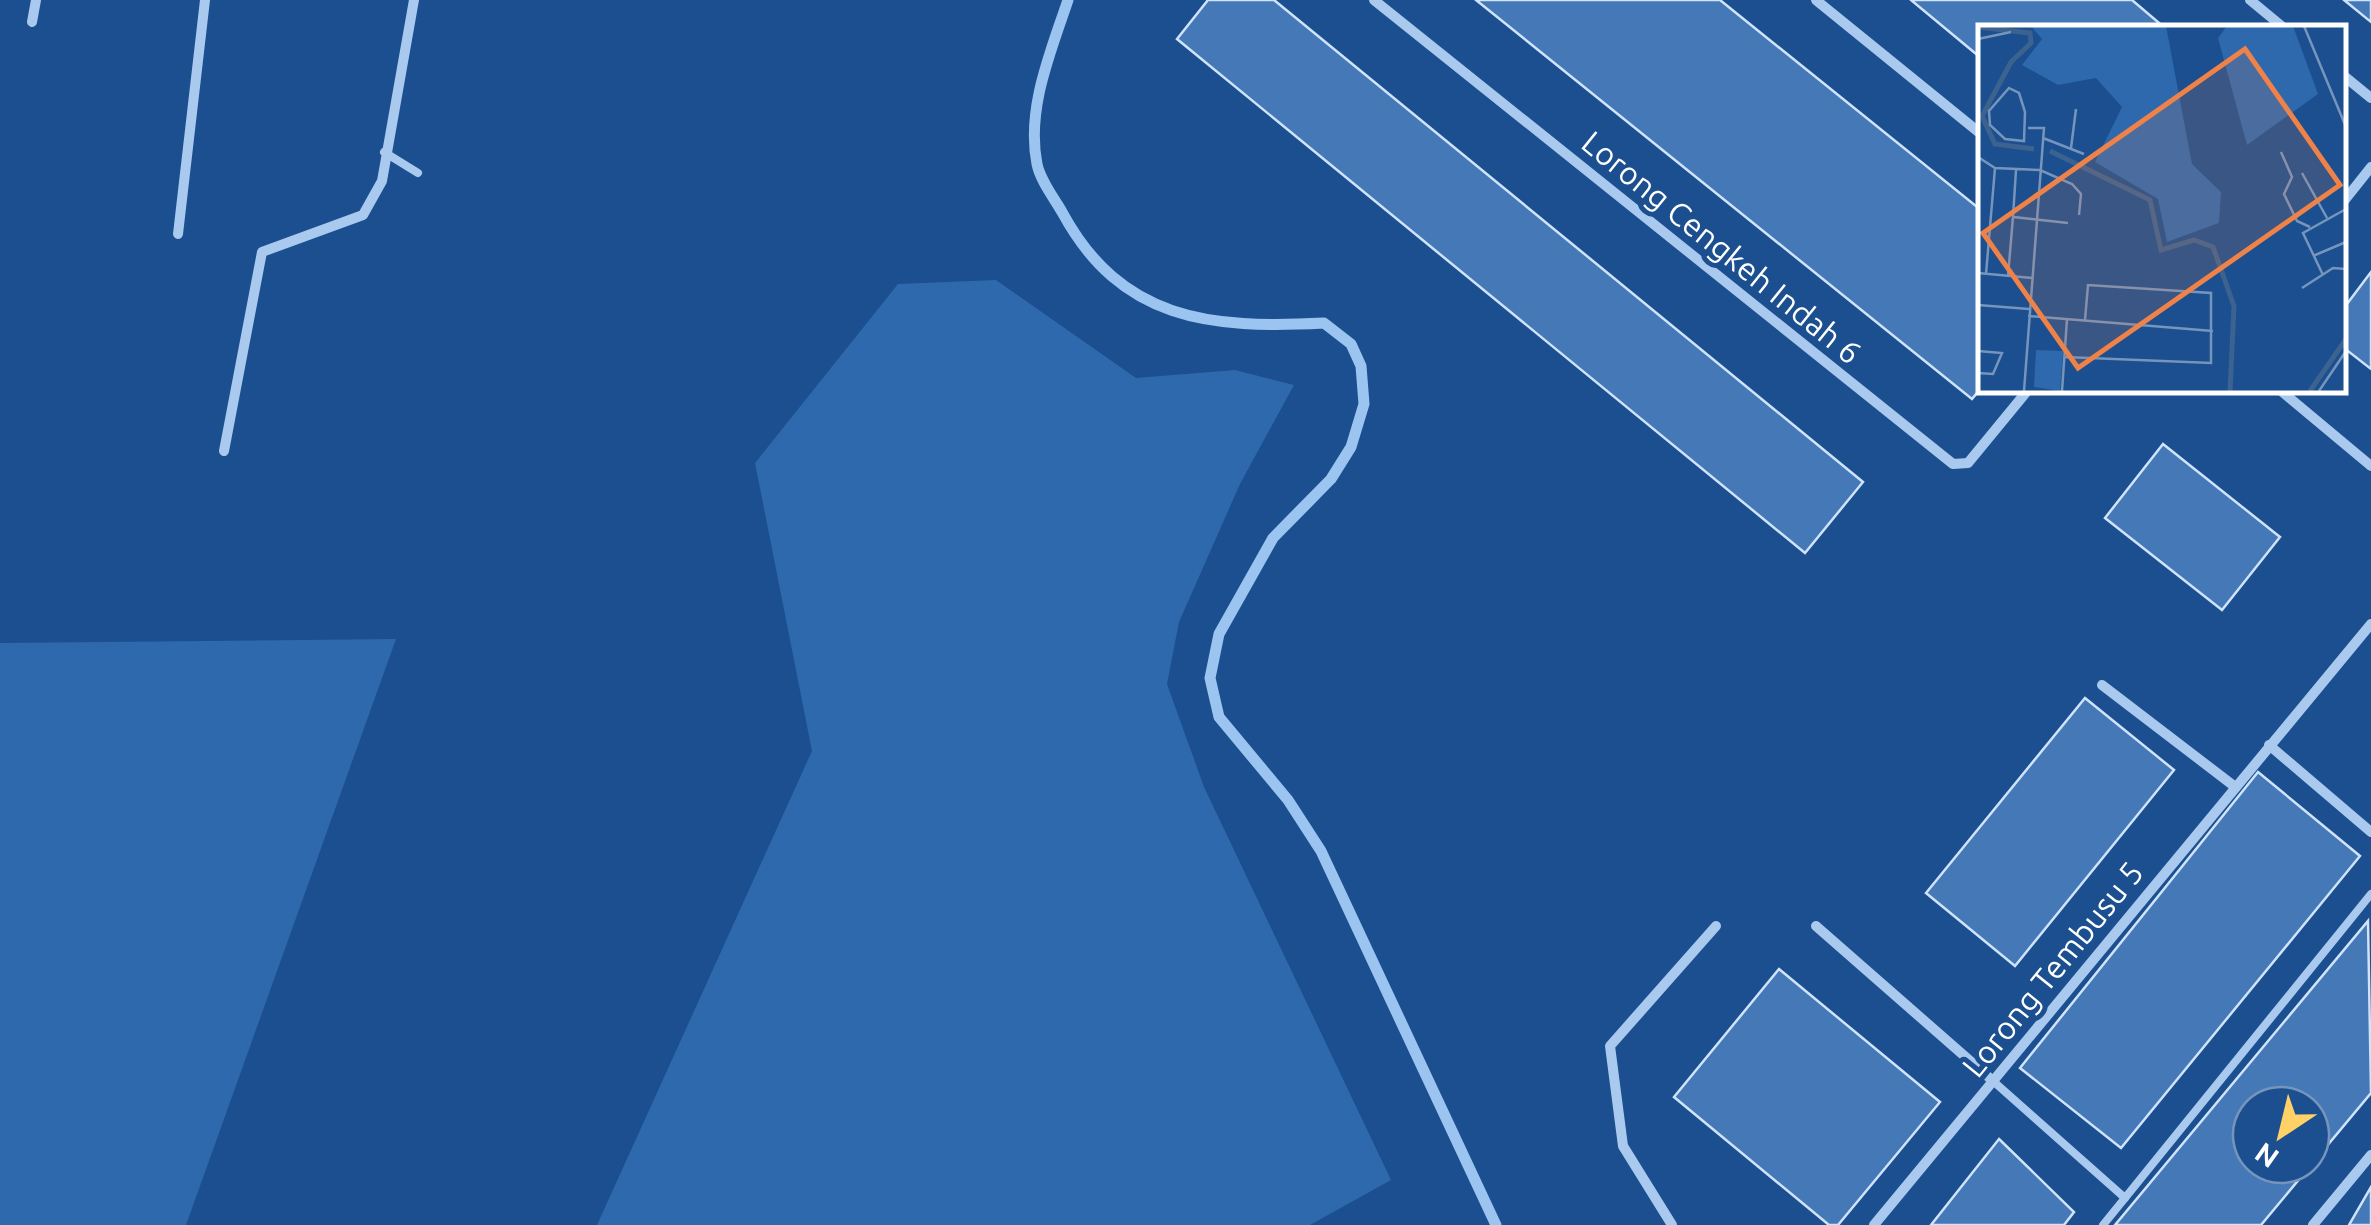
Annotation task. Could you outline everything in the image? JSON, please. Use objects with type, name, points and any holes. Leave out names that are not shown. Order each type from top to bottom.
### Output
[{"type":"street","points":[[32,22],[36,0]]},
{"type":"street","points":[[178,234],[205,0]]},
{"type":"street","points":[[224,451],[262,252],[306,232],[336,228],[362,215],[382,180],[384,152],[412,34],[414,0]]},
{"type":"street","name":"Lorong Cengkeh Indah 6","points":[[1374,0],[1953,464],[1968,463],[2026,392]]},
{"type":"street","points":[[1816,0],[1978,132]]},
{"type":"street","points":[[2250,0],[2280,25]]},
{"type":"street","points":[[2346,78],[2371,98]]},
{"type":"street","points":[[2346,197],[2371,166]]},
{"type":"street","points":[[2282,392],[2371,466]]},
{"type":"street","name":"Lorong Tembusu 5","points":[[1874,1225],[2371,624]]},
{"type":"street","points":[[2102,685],[2234,786]]},
{"type":"street","points":[[2269,746],[2371,832]]},
{"type":"street","points":[[1672,1225],[1623,1146],[1610,1046],[1716,926]]},
{"type":"street","points":[[1816,926],[1993,1081]]},
{"type":"street","points":[[2313,1225],[2371,1155]]},
{"type":"lane","points":[[384,152],[418,173]]},
{"type":"lane","points":[[2102,1225],[2371,894]]},
{"type":"lane","points":[[1993,1081],[2124,1198]]},
{"type":"shaded area","points":[[996,280],[1136,378],[1235,370],[1294,385],[1240,484],[1179,622],[1167,684],[1204,787],[1391,1180],[1310,1225],[597,1225],[812,751],[755,463],[898,284]]},
{"type":"shaded area","points":[[396,639],[186,1225],[0,1225],[0,643]]},
{"type":"building","points":[[1208,0],[1274,0],[1863,482],[1805,553],[1177,39]]},
{"type":"building","points":[[1476,0],[1720,0],[1978,208],[1978,392],[1972,399]]},
{"type":"building","points":[[1911,0],[2132,0],[2161,25],[1978,25],[1978,56]]},
{"type":"building","points":[[2344,0],[2371,0],[2371,22]]},
{"type":"building","points":[[2371,272],[2371,369],[2346,350],[2346,305]]},
{"type":"building","points":[[2163,444],[2280,537],[2222,610],[2105,518]]},
{"type":"building","points":[[2085,698],[2174,770],[2015,966],[1926,893]]},
{"type":"building","points":[[2258,772],[2360,856],[2121,1148],[2020,1068]]},
{"type":"building","points":[[2368,921],[2371,1093],[2331,1141],[2331,1085],[2232,1085]]},
{"type":"building","points":[[1779,969],[1940,1102],[1838,1225],[1829,1225],[1674,1097]]},
{"type":"building","points":[[2231,1086],[2231,1185],[2294,1185],[2261,1225],[2115,1225]]},
{"type":"building","points":[[1999,1139],[2074,1212],[2064,1225],[1931,1225]]},
{"type":"building","points":[[2371,1187],[2371,1225],[2349,1225]]},
{"type":"waterway","points":[[1068,0],[1037,101],[1034,143],[1041,176],[1086,248],[1112,276],[1141,297],[1172,311],[1243,324],[1324,323],[1351,344],[1361,366],[1364,404],[1351,447],[1331,479],[1273,538],[1219,634],[1210,678],[1219,717],[1288,800],[1321,851],[1496,1225]]}]
